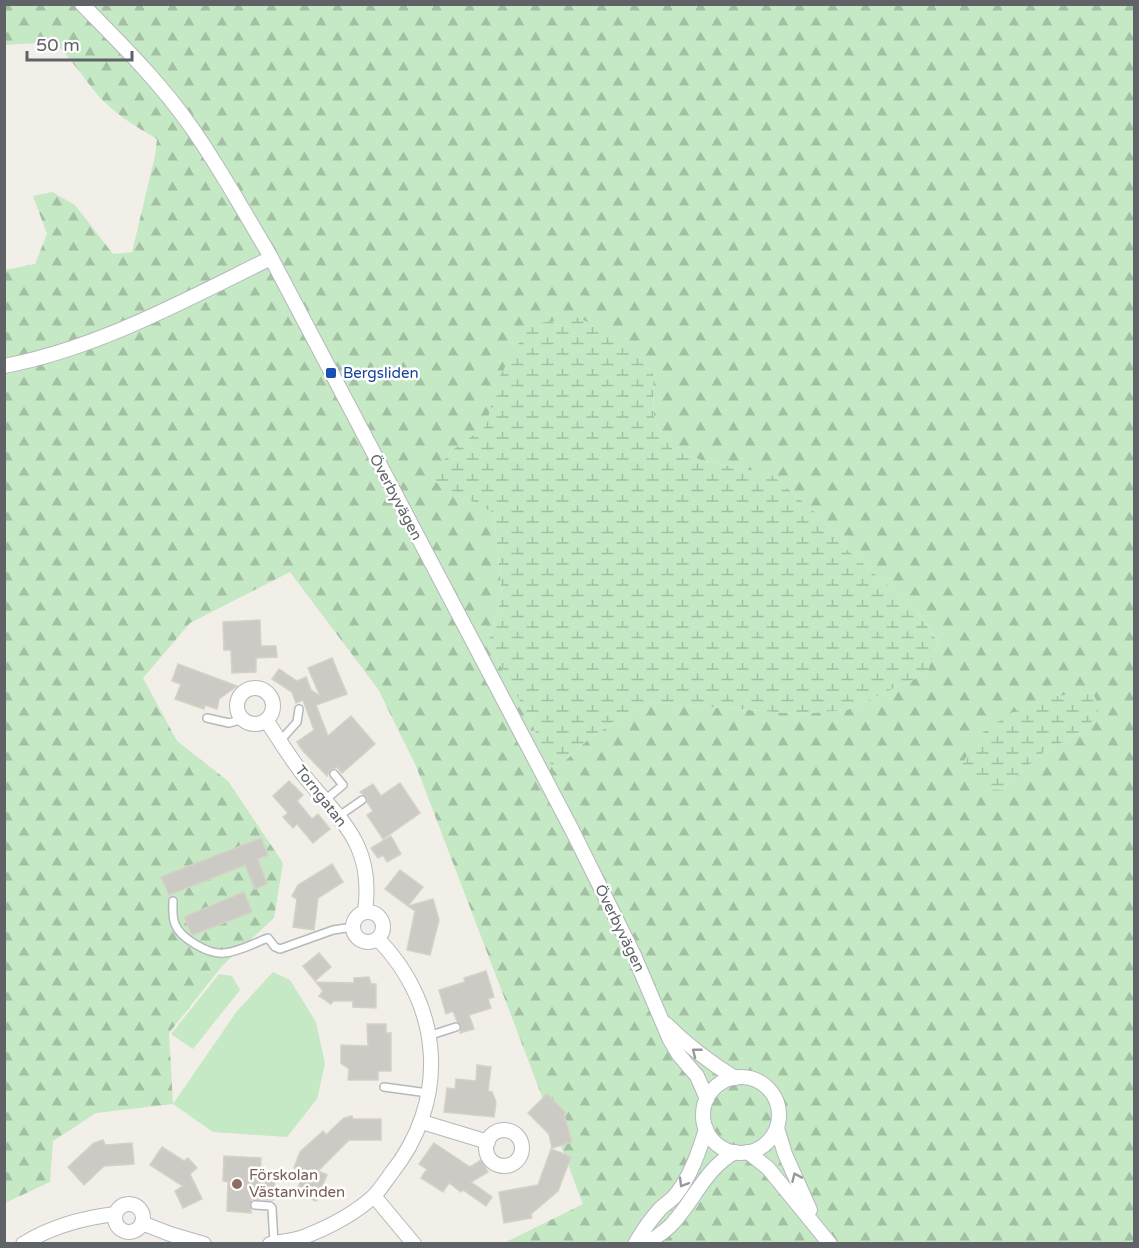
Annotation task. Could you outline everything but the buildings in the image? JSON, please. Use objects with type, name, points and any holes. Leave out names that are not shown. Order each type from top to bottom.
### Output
[{"type":"street","name":"Överbyvägen","points":[[82,4],[139,62],[188,122],[271,258],[572,828],[633,953],[670,1040],[679,1055],[697,1076],[707,1099]]},
{"type":"street","points":[[4,366],[40,359],[112,335],[271,258]]},
{"type":"street","points":[[254,688],[265,691],[272,699],[273,711],[266,720],[255,724],[244,719],[240,714],[238,703],[243,692],[254,688]]},
{"type":"street","name":"Torngatan","points":[[266,720],[304,777],[339,816],[354,839],[363,859],[367,878],[365,912]]},
{"type":"street","points":[[365,912],[375,914],[382,921],[383,931],[378,939],[369,943],[356,936],[353,927],[357,917],[365,912]]},
{"type":"street","points":[[272,1243],[306,1240],[374,1196],[404,1157],[422,1122],[431,1074],[424,1016],[412,985],[394,955],[378,939]]},
{"type":"street","name":"Överbyvägen","points":[[663,1020],[684,1042],[735,1078]]},
{"type":"street","points":[[646,1244],[672,1224],[713,1168],[722,1160],[742,1152],[756,1150],[769,1141],[777,1128],[779,1111],[773,1094],[760,1082],[735,1078],[718,1085],[707,1099],[703,1114],[706,1129],[720,1147],[742,1152],[768,1168],[830,1244]]},
{"type":"street","points":[[422,1122],[488,1142]]},
{"type":"street","points":[[777,1128],[817,1226]]},
{"type":"street","points":[[635,1244],[645,1227],[674,1197],[684,1182],[697,1156],[706,1129]]},
{"type":"street","points":[[374,1196],[414,1244]]},
{"type":"street","points":[[124,1205],[133,1205],[140,1210],[141,1223],[131,1232],[122,1230],[116,1224],[115,1214],[124,1205]]},
{"type":"street","points":[[23,1244],[59,1225],[115,1214]]},
{"type":"street","points":[[141,1223],[204,1244]]},
{"type":"lane","points":[[280,741],[297,722],[299,709]]},
{"type":"lane","points":[[207,718],[230,723],[244,719]]},
{"type":"lane","points":[[325,800],[343,785],[334,774]]},
{"type":"lane","points":[[339,816],[362,800]]},
{"type":"lane","points":[[172,901],[174,921],[180,934],[199,946],[219,953],[227,953],[268,938],[275,947],[280,949],[333,930],[353,927]]},
{"type":"lane","points":[[428,1036],[456,1027]]},
{"type":"lane","points":[[384,1088],[428,1093]]},
{"type":"lane","points":[[255,1205],[272,1208],[272,1243]]},
{"type":"green space","points":[[5,4],[1134,5],[1134,1243],[477,1243],[506,1242],[583,1204],[416,766],[378,689],[290,572],[190,623],[143,678],[177,741],[228,781],[283,863],[274,918],[222,966],[169,1033],[173,1104],[96,1113],[53,1141],[50,1182],[5,1203],[5,270],[35,264],[47,234],[33,196],[52,192],[75,205],[113,254],[132,252],[157,139],[110,107],[54,42],[5,45]],"holes":[[[653,374],[654,422],[673,450],[701,460],[772,475],[826,522],[844,547],[917,611],[938,641],[927,673],[847,710],[798,714],[649,702],[591,737],[554,771],[528,716],[488,643],[502,596],[494,513],[431,479],[451,451],[486,426]],[[1086,731],[1046,750],[1001,790],[976,737]]]},
{"type":"green space","points":[[576,317],[617,334],[653,374],[654,422],[673,450],[701,460],[772,475],[826,522],[844,547],[917,611],[938,642],[927,673],[847,710],[798,714],[649,702],[591,737],[554,771],[528,716],[488,643],[502,596],[494,513],[430,479],[451,451],[486,426],[497,381],[529,325]]},
{"type":"green space","points":[[1092,691],[1100,708],[1086,731],[1046,750],[1001,790],[984,789],[960,769],[976,737],[1011,713],[1051,697]]},
{"type":"green space","points":[[273,972],[290,980],[316,1022],[325,1064],[317,1099],[287,1137],[213,1132],[173,1104],[237,1011]]},
{"type":"green space","points":[[219,974],[232,976],[240,990],[193,1049],[171,1034]]},
{"type":"place","name":"Bergsliden","points":[[331,373]]},
{"type":"place","name":"Förskolan Västanvinden","points":[[237,1184]]}]
